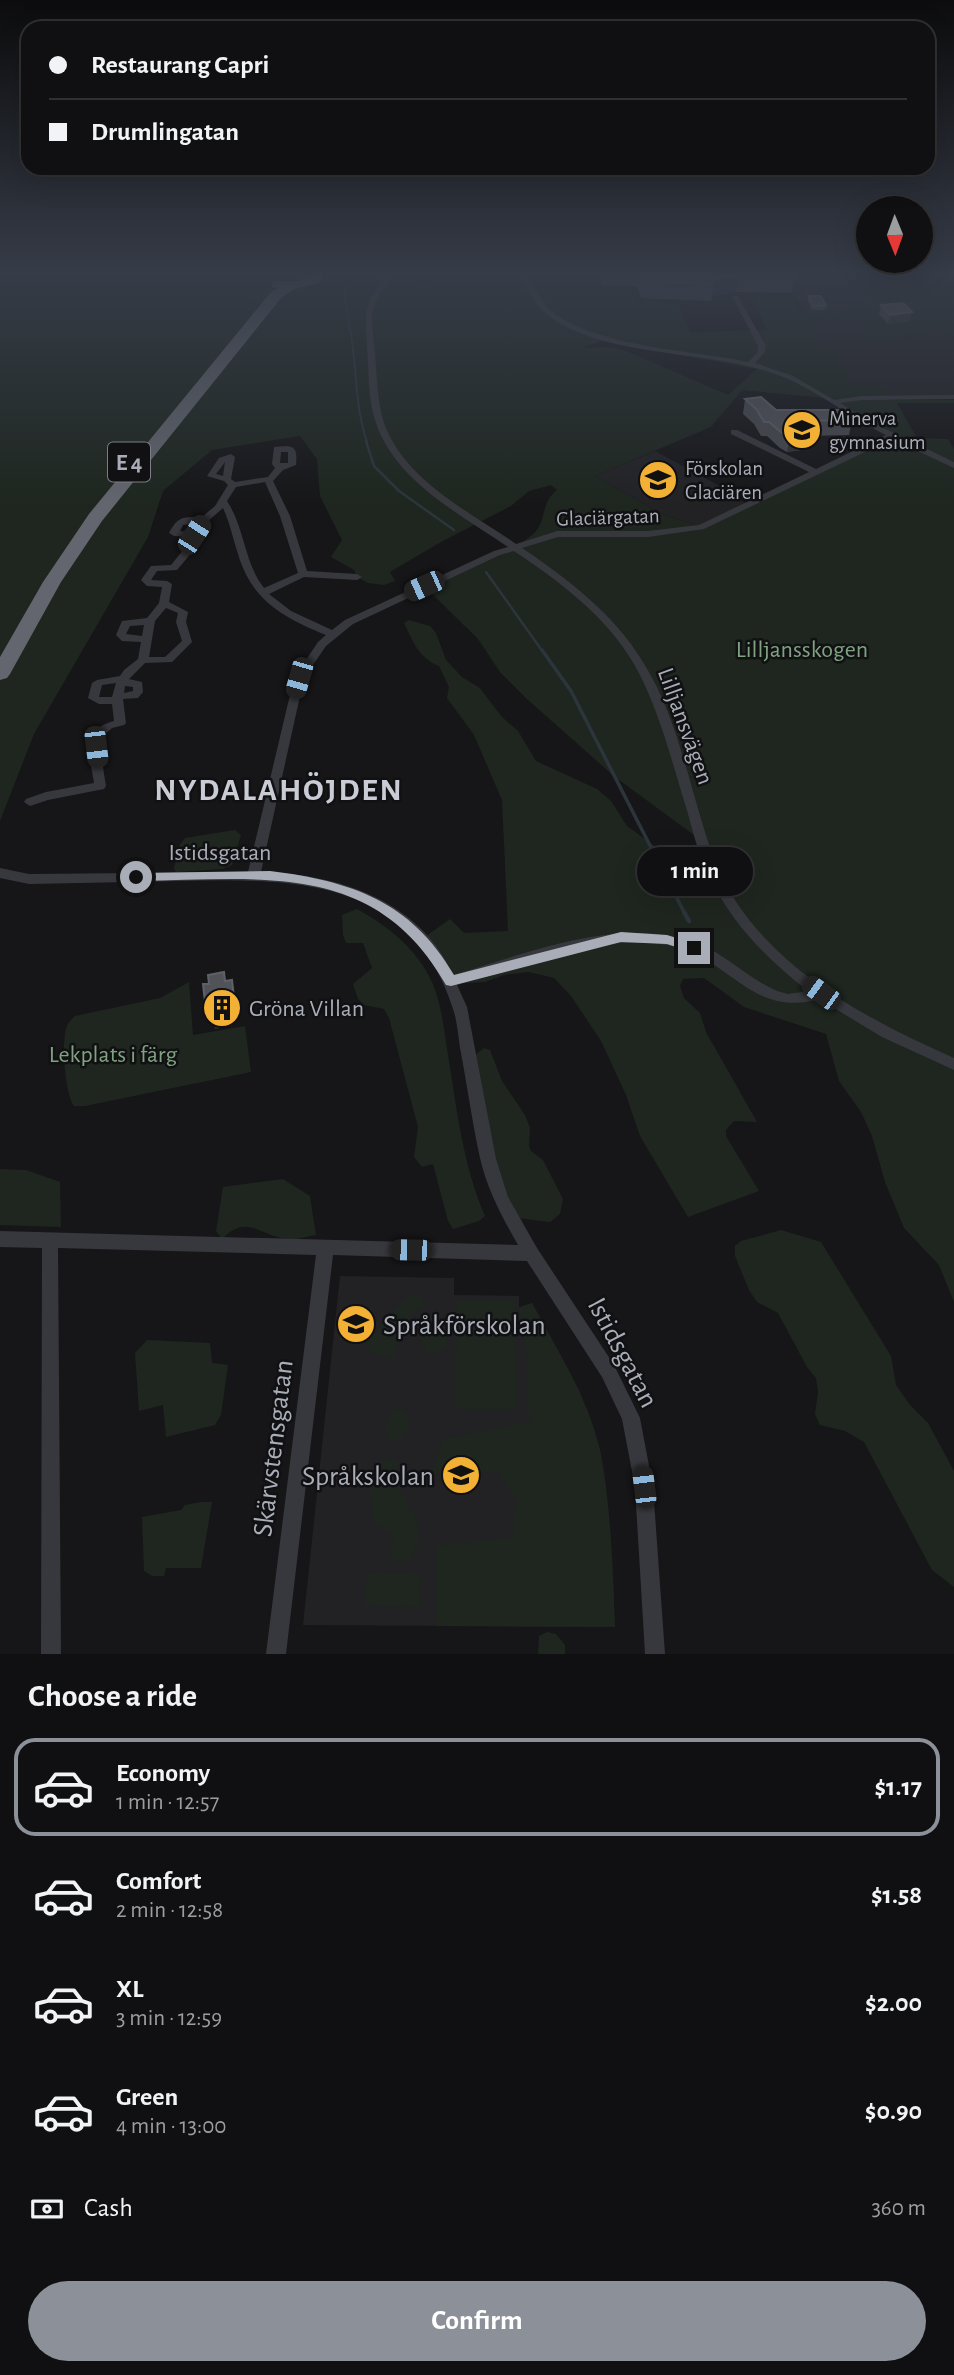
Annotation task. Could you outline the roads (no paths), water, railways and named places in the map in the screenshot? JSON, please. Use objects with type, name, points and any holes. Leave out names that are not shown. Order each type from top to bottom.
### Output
[{"type":"highway","name":"E 4","points":[[0,653],[42,581],[86,517],[223,352]]},
{"type":"highway","name":"E 4","points":[[0,674],[52,582],[107,502],[229,352]]},
{"type":"street","name":"Lilljansvägen","points":[[373,352],[377,410],[385,434],[397,454],[423,482],[580,595],[632,653],[655,693],[706,852],[722,888],[742,918],[767,947],[821,993],[876,1028],[954,1064]]},
{"type":"street","points":[[683,352],[750,364],[794,380],[892,435],[954,464]]},
{"type":"street","points":[[750,364],[762,352]]},
{"type":"street","points":[[832,402],[862,398],[954,397]]},
{"type":"street","points":[[734,432],[816,472]]},
{"type":"street","name":"Glaciärgatan","points":[[254,874],[299,678],[310,659],[332,634],[367,612],[514,547],[557,534],[648,534],[701,527],[892,435]]},
{"type":"street","points":[[143,660],[150,621],[164,603],[167,584],[174,568],[190,550],[194,535],[204,520],[223,501],[230,482],[269,479],[279,468]]},
{"type":"street","points":[[269,479],[303,574]]},
{"type":"street","points":[[223,501],[230,510],[248,573],[262,593],[292,617],[332,634]]},
{"type":"street","points":[[194,535],[174,532],[183,520],[204,520]]},
{"type":"street","points":[[167,584],[150,584],[146,580],[154,568],[174,568]]},
{"type":"street","points":[[262,593],[303,574],[357,577]]},
{"type":"street","points":[[30,802],[46,796],[100,786],[95,737],[99,729],[120,723],[118,698],[128,669],[143,660],[168,660],[187,642],[180,622],[184,612],[164,603]]},
{"type":"street","points":[[145,639],[126,639],[121,635],[126,622],[150,621]]},
{"type":"street","points":[[122,681],[138,684],[138,692],[134,696],[118,698],[99,701],[93,698],[97,683],[122,681]]},
{"type":"street","name":"Istidsgatan","points":[[0,873],[29,879],[254,874],[294,877],[348,890],[388,909],[436,955],[451,981],[462,1017],[492,1177],[510,1217],[608,1371],[631,1418],[644,1487],[655,1654]]},
{"type":"street","points":[[451,981],[597,942],[643,936],[667,939],[713,957],[767,995],[799,1000],[821,993]]},
{"type":"street","points":[[0,1239],[531,1253]]},
{"type":"street","points":[[50,1240],[51,1654]]},
{"type":"street","name":"Skärvstensgatan","points":[[276,1654],[324,1249]]},
{"type":"waterway","points":[[353,352],[358,402],[367,442]]},
{"type":"waterway","points":[[366,441],[374,466],[399,491],[454,530]]},
{"type":"waterway","points":[[486,572],[543,652]]},
{"type":"waterway","points":[[542,650],[571,691],[685,914]]},
{"type":"waterway","points":[[684,912],[689,921]]},
{"type":"place","name":"Minerva gymnasium","points":[[802,430]]},
{"type":"place","name":"Förskolan Glaciären","points":[[658,480]]},
{"type":"place","name":"Gröna Villan","points":[[222,1008]]},
{"type":"place","name":"Språkförskolan","points":[[356,1324]]},
{"type":"place","name":"Språkskolan","points":[[461,1475]]},
{"type":"district","name":"NYDALAHÖJDEN","points":[[279,789]]},
{"type":"park label","name":"Lilljansskogen","points":[[802,649]]},
{"type":"park label","name":"Lekplats i färg","points":[[113,1054]]}]
